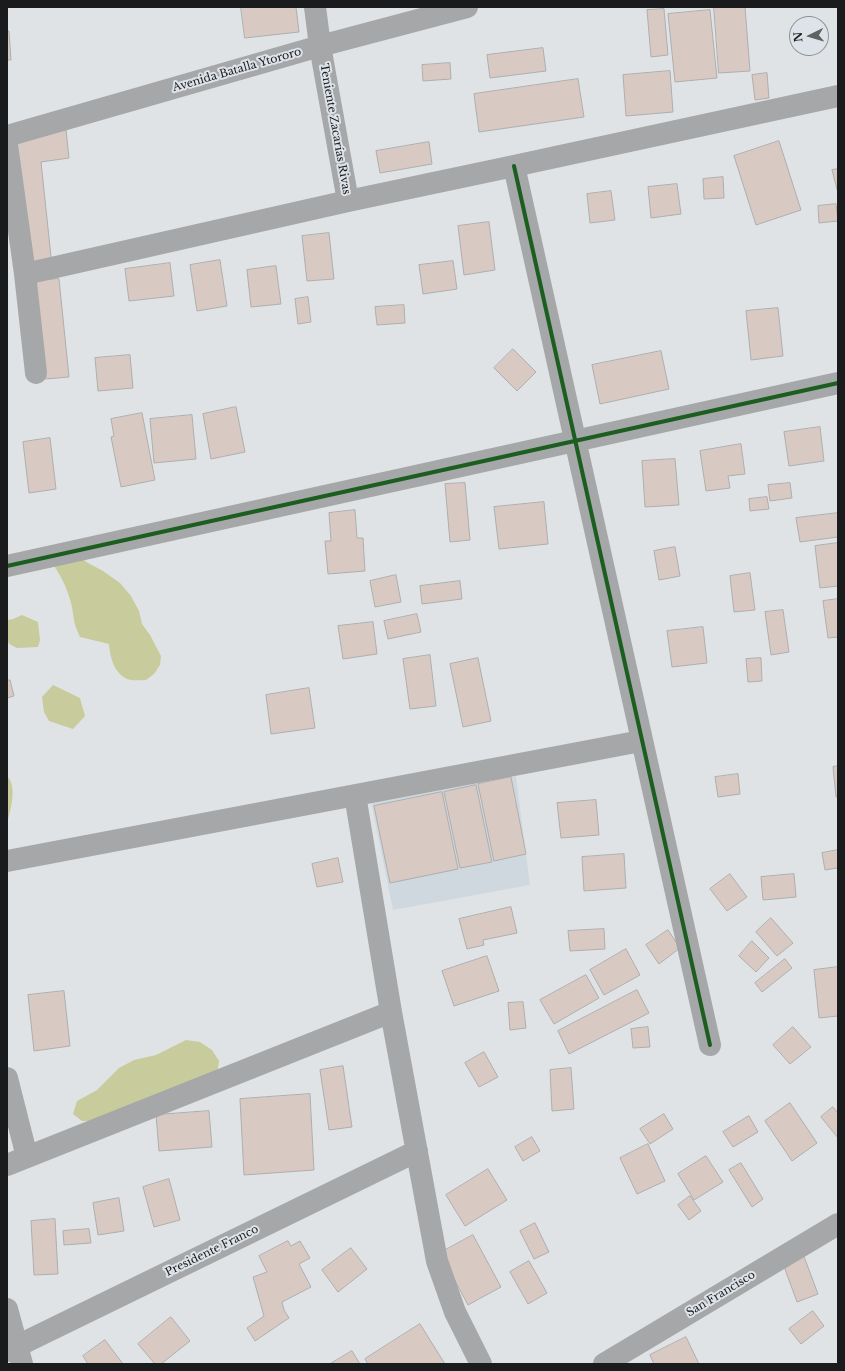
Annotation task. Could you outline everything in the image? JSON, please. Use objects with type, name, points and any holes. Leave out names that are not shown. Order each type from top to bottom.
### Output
[{"type":"street","name":"Teniente Zacarías Rivas","points":[[315,7],[320,46],[348,201],[838,96]]},
{"type":"street","name":"Avenida Batalla Ytororo","points":[[7,136],[320,46],[467,7]]},
{"type":"street","points":[[7,145],[25,274],[36,374]]},
{"type":"street","points":[[514,166],[641,741],[710,1044]]},
{"type":"street","points":[[25,274],[348,201]]},
{"type":"street","points":[[7,566],[838,382]]},
{"type":"street","points":[[7,861],[641,741]]},
{"type":"street","points":[[355,795],[391,1012],[437,1261],[455,1312],[481,1364]]},
{"type":"street","points":[[7,1165],[391,1012]]},
{"type":"street","points":[[7,1078],[27,1157]]},
{"type":"street","name":"Presidente Franco","points":[[15,1354],[417,1151]]},
{"type":"street","name":"San Francisco","points":[[604,1364],[838,1224]]},
{"type":"street","points":[[7,1309],[15,1354]]},
{"type":"shaded area","points":[[516,776],[530,885],[393,910],[371,802]]},
{"type":"green space","points":[[74,553],[120,583],[131,596],[139,611],[142,624],[150,635],[161,656],[160,665],[154,674],[146,680],[129,680],[119,673],[110,654],[109,644],[80,637],[75,626],[72,607],[66,588],[57,570],[49,559]]},
{"type":"green space","points":[[22,615],[38,622],[40,640],[38,647],[17,648],[9,644],[7,639],[7,620]]},
{"type":"green space","points":[[53,685],[80,698],[85,716],[73,729],[49,721],[44,712],[42,697]]},
{"type":"green space","points":[[7,776],[12,786],[13,793],[7,824]]},
{"type":"green space","points":[[186,1040],[200,1042],[212,1050],[219,1061],[216,1081],[107,1121],[82,1121],[73,1114],[77,1101],[97,1090],[119,1068],[134,1060],[156,1055]]},
{"type":"building","points":[[241,7],[296,7],[299,32],[245,38]]},
{"type":"building","points":[[714,7],[745,7],[750,71],[719,73]]},
{"type":"building","points":[[664,9],[668,55],[651,57],[647,10]]},
{"type":"building","points":[[710,10],[717,78],[675,82],[668,14]]},
{"type":"building","points":[[7,31],[9,31],[11,60],[7,60]]},
{"type":"building","points":[[543,48],[546,71],[490,78],[487,55]]},
{"type":"building","points":[[450,63],[451,79],[423,81],[422,65]]},
{"type":"building","points":[[670,71],[673,112],[626,116],[623,75]]},
{"type":"building","points":[[767,73],[769,98],[755,100],[752,75]]},
{"type":"building","points":[[578,79],[584,117],[479,132],[474,94]]},
{"type":"building","points":[[66,130],[69,158],[41,162],[52,266],[30,269],[15,139]]},
{"type":"building","points":[[779,141],[801,210],[756,225],[734,156]]},
{"type":"building","points":[[429,142],[432,164],[380,173],[376,151]]},
{"type":"building","points":[[838,169],[838,193],[832,170]]},
{"type":"building","points":[[723,177],[724,198],[704,199],[703,179]]},
{"type":"building","points":[[677,184],[681,214],[651,218],[648,187]]},
{"type":"building","points":[[611,191],[615,220],[590,223],[587,194]]},
{"type":"building","points":[[836,204],[838,221],[819,223],[818,206]]},
{"type":"building","points":[[489,222],[495,270],[464,275],[458,226]]},
{"type":"building","points":[[329,233],[334,279],[307,281],[302,236]]},
{"type":"building","points":[[220,260],[227,306],[197,311],[190,265]]},
{"type":"building","points":[[453,261],[457,289],[423,294],[419,265]]},
{"type":"building","points":[[170,263],[174,296],[129,301],[125,269]]},
{"type":"building","points":[[276,266],[281,304],[251,307],[247,270]]},
{"type":"building","points":[[59,279],[69,377],[45,379],[35,281]]},
{"type":"building","points":[[308,297],[311,322],[298,324],[295,299]]},
{"type":"building","points":[[404,305],[405,323],[377,325],[375,307]]},
{"type":"building","points":[[778,308],[783,356],[751,360],[746,311]]},
{"type":"building","points":[[513,349],[536,372],[517,391],[494,368]]},
{"type":"building","points":[[661,351],[669,389],[600,404],[592,365]]},
{"type":"building","points":[[130,355],[133,388],[98,391],[95,358]]},
{"type":"building","points":[[236,407],[245,452],[211,459],[203,414]]},
{"type":"building","points":[[142,413],[155,480],[121,487],[111,437],[114,436],[111,419]]},
{"type":"building","points":[[192,415],[196,459],[154,463],[150,419]]},
{"type":"building","points":[[820,427],[824,461],[789,466],[784,432]]},
{"type":"building","points":[[50,438],[56,489],[29,493],[23,442]]},
{"type":"building","points":[[741,444],[745,474],[728,476],[730,488],[706,491],[700,451]]},
{"type":"building","points":[[675,459],[679,505],[645,507],[642,461]]},
{"type":"building","points":[[465,483],[470,540],[450,542],[445,484]]},
{"type":"building","points":[[790,483],[792,498],[770,501],[768,485]]},
{"type":"building","points":[[767,497],[769,509],[750,511],[749,499]]},
{"type":"building","points":[[544,502],[548,544],[499,549],[494,507]]},
{"type":"building","points":[[355,510],[357,538],[363,538],[365,571],[328,574],[325,541],[331,541],[329,513]]},
{"type":"building","points":[[838,513],[838,537],[800,542],[796,518]]},
{"type":"building","points":[[838,543],[838,586],[820,588],[815,546]]},
{"type":"building","points":[[675,547],[680,576],[659,580],[654,551]]},
{"type":"building","points":[[750,573],[755,610],[734,612],[730,576]]},
{"type":"building","points":[[396,575],[401,602],[375,607],[370,581]]},
{"type":"building","points":[[460,581],[462,599],[422,604],[420,586]]},
{"type":"building","points":[[838,599],[838,637],[828,638],[823,601]]},
{"type":"building","points":[[783,610],[789,652],[771,655],[765,612]]},
{"type":"building","points":[[417,614],[421,632],[388,639],[384,621]]},
{"type":"building","points":[[373,622],[377,654],[343,659],[338,626]]},
{"type":"building","points":[[703,627],[707,663],[672,667],[667,631]]},
{"type":"building","points":[[430,655],[436,706],[410,709],[403,659]]},
{"type":"building","points":[[478,658],[491,721],[463,727],[450,664]]},
{"type":"building","points":[[761,658],[762,681],[748,682],[746,659]]},
{"type":"building","points":[[7,680],[10,680],[14,696],[7,698]]},
{"type":"building","points":[[309,688],[315,728],[271,734],[266,695]]},
{"type":"building","points":[[838,766],[838,797],[836,797],[833,767]]},
{"type":"building","points":[[738,774],[740,794],[718,797],[715,777]]},
{"type":"building","points":[[511,777],[526,854],[494,861],[478,784]]},
{"type":"building","points":[[476,785],[492,862],[460,868],[444,792]]},
{"type":"building","points":[[442,792],[458,869],[390,883],[374,806]]},
{"type":"building","points":[[596,800],[599,835],[561,838],[557,803]]},
{"type":"building","points":[[838,850],[838,868],[825,870],[822,853]]},
{"type":"building","points":[[624,854],[626,888],[584,891],[582,857]]},
{"type":"building","points":[[338,858],[343,882],[317,887],[312,864]]},
{"type":"building","points":[[730,874],[747,897],[727,911],[710,889]]},
{"type":"building","points":[[794,874],[796,897],[763,900],[761,877]]},
{"type":"building","points":[[511,907],[517,933],[483,940],[484,945],[467,949],[459,919]]},
{"type":"building","points":[[771,918],[793,943],[777,956],[756,932]]},
{"type":"building","points":[[604,929],[605,949],[570,951],[568,931]]},
{"type":"building","points":[[668,930],[680,948],[659,964],[646,945]]},
{"type":"building","points":[[752,941],[769,958],[756,972],[739,956]]},
{"type":"building","points":[[626,949],[640,975],[604,995],[590,970]]},
{"type":"building","points":[[487,956],[499,991],[454,1006],[442,971]]},
{"type":"building","points":[[785,959],[792,968],[762,992],[755,983]]},
{"type":"building","points":[[838,967],[838,1016],[819,1018],[814,970]]},
{"type":"building","points":[[586,975],[599,998],[554,1024],[540,1000]]},
{"type":"building","points":[[637,990],[649,1013],[569,1054],[558,1031]]},
{"type":"building","points":[[64,991],[70,1046],[34,1051],[28,995]]},
{"type":"building","points":[[523,1002],[526,1028],[510,1030],[508,1003]]},
{"type":"building","points":[[648,1027],[650,1047],[633,1048],[631,1029]]},
{"type":"building","points":[[793,1027],[811,1047],[790,1064],[773,1045]]},
{"type":"building","points":[[484,1052],[498,1077],[479,1087],[465,1063]]},
{"type":"building","points":[[343,1066],[352,1127],[329,1130],[320,1070]]},
{"type":"building","points":[[571,1068],[574,1109],[552,1111],[550,1070]]},
{"type":"building","points":[[310,1094],[314,1170],[244,1175],[240,1099]]},
{"type":"building","points":[[790,1103],[817,1143],[792,1161],[765,1121]]},
{"type":"building","points":[[833,1107],[838,1113],[838,1138],[821,1117]]},
{"type":"building","points":[[209,1111],[212,1147],[159,1151],[156,1115]]},
{"type":"building","points":[[664,1114],[673,1129],[650,1144],[640,1129]]},
{"type":"building","points":[[749,1116],[758,1132],[733,1147],[723,1132]]},
{"type":"building","points":[[532,1137],[540,1151],[523,1161],[515,1147]]},
{"type":"building","points":[[648,1144],[665,1181],[637,1194],[620,1158]]},
{"type":"building","points":[[706,1156],[723,1182],[694,1200],[678,1174]]},
{"type":"building","points":[[741,1163],[763,1199],[752,1207],[729,1170]]},
{"type":"building","points":[[488,1169],[507,1200],[465,1226],[446,1195]]},
{"type":"building","points":[[169,1179],[180,1220],[154,1227],[143,1187]]},
{"type":"building","points":[[690,1196],[701,1211],[689,1220],[678,1205]]},
{"type":"building","points":[[119,1198],[124,1231],[98,1235],[93,1203]]},
{"type":"building","points":[[55,1219],[58,1274],[34,1275],[31,1221]]},
{"type":"building","points":[[535,1223],[549,1252],[534,1259],[520,1231]]},
{"type":"building","points":[[89,1229],[91,1243],[64,1245],[63,1231]]},
{"type":"building","points":[[473,1235],[501,1287],[468,1305],[440,1253]]},
{"type":"building","points":[[288,1241],[291,1246],[300,1241],[310,1258],[299,1264],[311,1287],[282,1302],[284,1310],[289,1318],[255,1341],[247,1328],[264,1316],[253,1277],[267,1272],[259,1256]]},
{"type":"building","points":[[351,1248],[367,1269],[338,1292],[322,1270]]},
{"type":"building","points":[[803,1254],[818,1294],[797,1302],[782,1261]]},
{"type":"building","points":[[529,1261],[547,1293],[528,1304],[510,1272]]},
{"type":"building","points":[[813,1311],[824,1326],[801,1344],[789,1329]]},
{"type":"building","points":[[171,1317],[190,1341],[161,1364],[155,1364],[138,1344]]},
{"type":"building","points":[[420,1324],[445,1364],[368,1364],[365,1359]]},
{"type":"building","points":[[686,1337],[699,1364],[654,1364],[650,1355]]},
{"type":"building","points":[[105,1340],[123,1364],[88,1364],[83,1356]]},
{"type":"building","points":[[352,1351],[360,1364],[330,1364]]},
{"type":"cycle path","points":[[514,166],[710,1045]]},
{"type":"cycle path","points":[[7,566],[838,383]]}]
